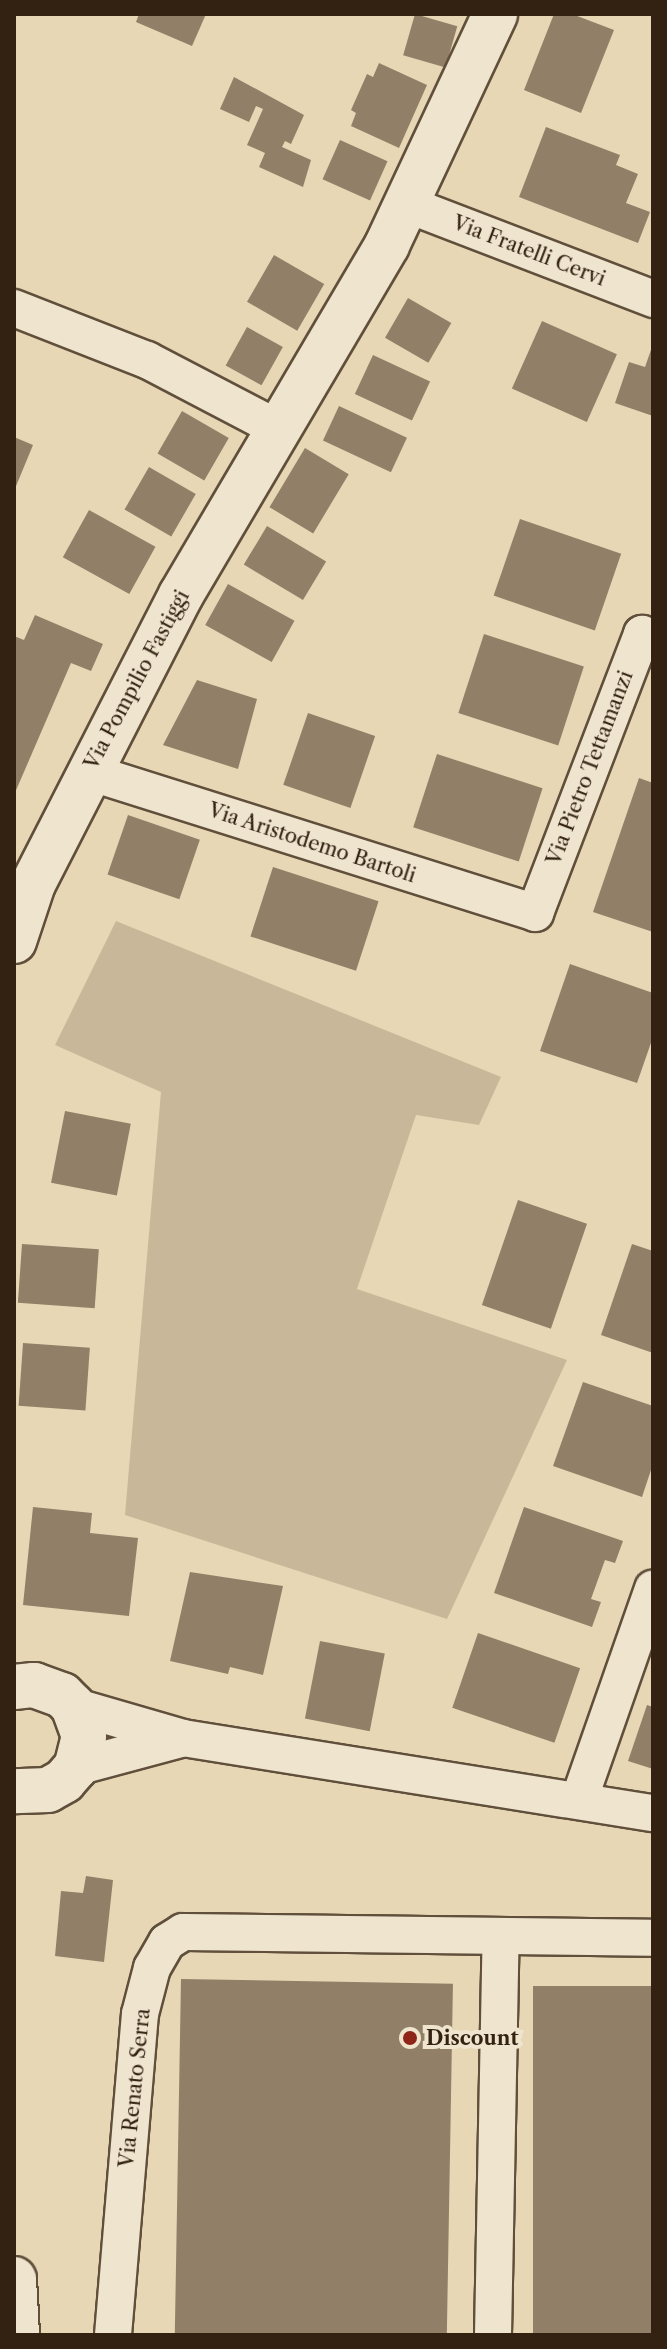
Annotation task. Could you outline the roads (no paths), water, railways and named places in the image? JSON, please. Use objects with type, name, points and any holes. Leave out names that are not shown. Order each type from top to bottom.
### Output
[{"type":"street","name":"Via Pompilio Fastiggi","points":[[14,941],[33,884],[89,772],[181,595],[281,430],[406,204],[495,14]]},
{"type":"street","name":"Via Fratelli Cervi","points":[[406,204],[653,299]]},
{"type":"street","points":[[14,308],[147,360],[281,430]]},
{"type":"street","name":"Via Pietro Tettamanzi","points":[[535,913],[642,634],[653,638]]},
{"type":"street","name":"Via Aristodemo Bartoli","points":[[89,772],[535,913]]},
{"type":"street","points":[[579,1800],[653,1589]]},
{"type":"street","points":[[19,1803],[64,1781],[76,1767],[84,1736],[73,1706],[62,1695],[21,1680]]},
{"type":"street","points":[[73,1706],[183,1738],[653,1813]]},
{"type":"street","points":[[76,1767],[183,1738]]},
{"type":"street","name":"Via Renato Serra","points":[[113,2335],[140,2014],[152,1968],[167,1942],[183,1932],[653,1938]]},
{"type":"street","points":[[493,2335],[501,1936]]},
{"type":"street","points":[[14,2279],[17,2335]]},
{"type":"place","name":"Discount","points":[[410,2038]]}]
